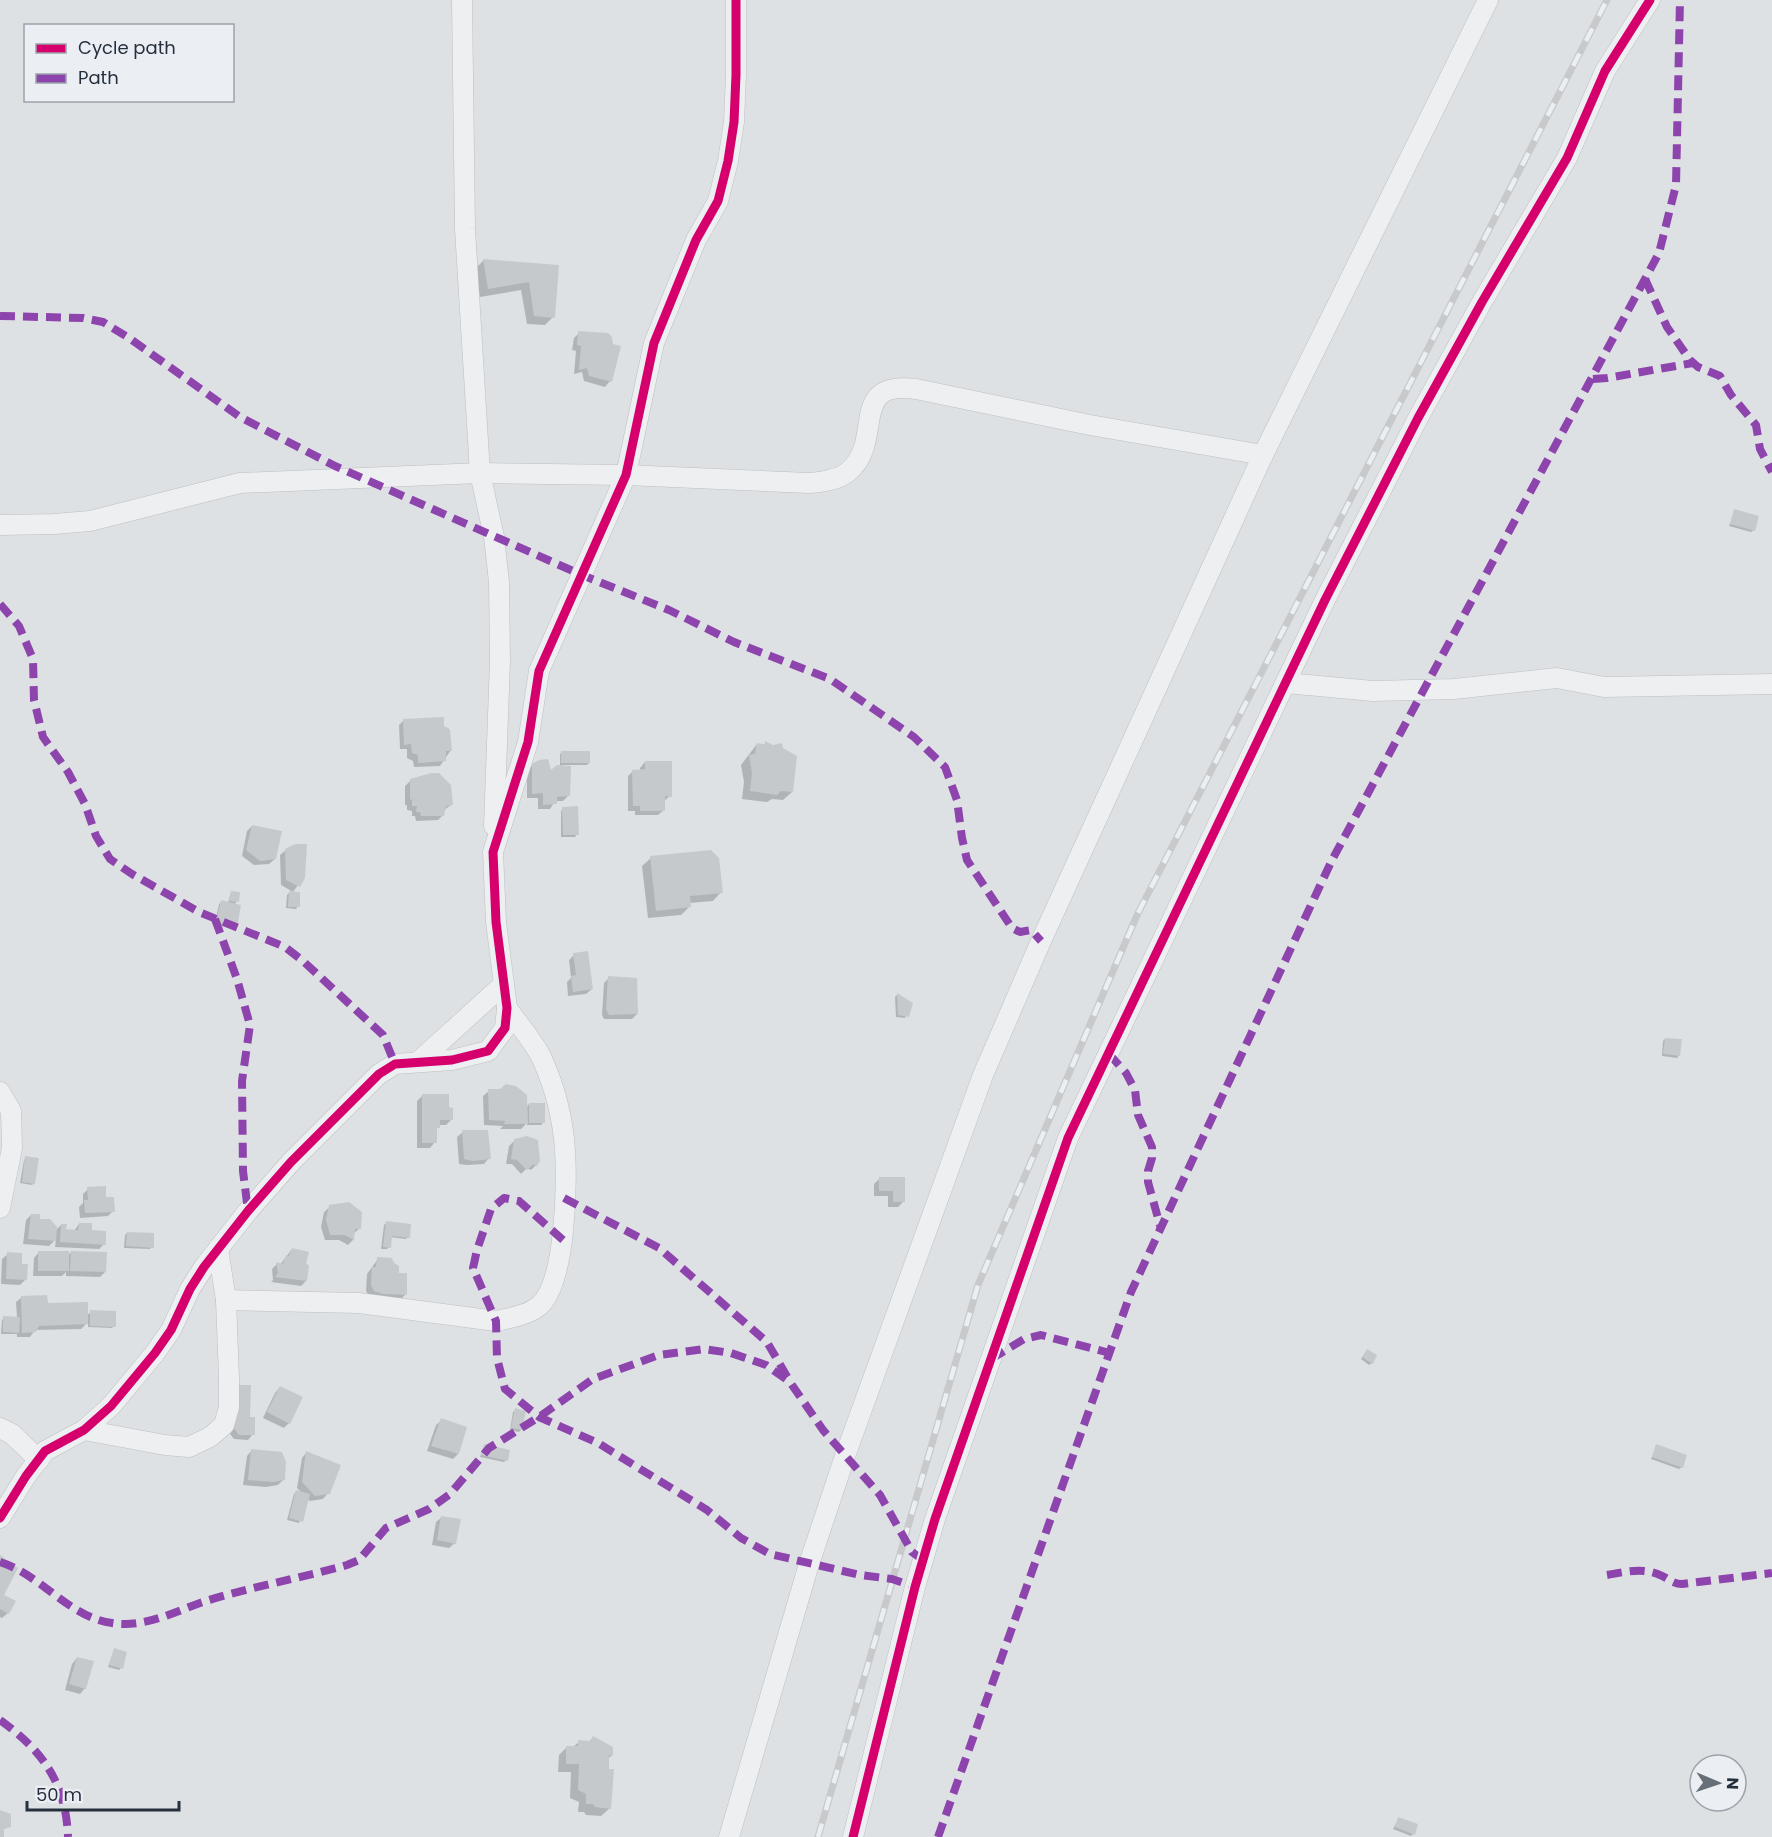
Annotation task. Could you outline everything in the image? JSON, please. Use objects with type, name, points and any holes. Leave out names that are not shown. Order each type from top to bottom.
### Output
[{"type":"street","points":[[0,1518],[45,1451],[84,1430],[111,1406],[155,1353],[171,1330],[190,1289],[248,1211],[291,1162],[379,1074],[395,1064],[452,1060],[488,1051],[505,1028],[507,1008],[496,922],[493,852],[500,661],[499,582],[494,537],[480,473],[465,229],[462,0]]},
{"type":"street","points":[[493,852],[528,742],[539,671],[626,475],[654,343],[696,240],[718,201],[728,161],[734,122],[736,0]]},
{"type":"street","points":[[729,1837],[808,1564],[983,1075],[1041,940],[1263,455],[1488,0]]},
{"type":"street","points":[[853,1837],[912,1598],[935,1519],[1068,1138],[1325,600],[1418,418],[1488,292],[1567,158],[1605,71],[1650,0]]},
{"type":"street","points":[[0,525],[90,521],[240,483],[480,473],[626,475],[809,483],[836,478],[848,473],[864,450],[873,403],[878,395],[884,390],[906,388],[1090,425],[1263,455]]},
{"type":"street","points":[[1286,683],[1373,691],[1454,689],[1557,678],[1604,687],[1772,684]]},
{"type":"street","points":[[419,1061],[504,984]]},
{"type":"street","points":[[226,1300],[359,1303],[496,1321],[518,1316],[539,1306],[552,1290],[563,1240],[565,1150],[558,1107],[543,1059],[507,1008]]},
{"type":"street","points":[[0,1092],[11,1111],[12,1148],[0,1208]]},
{"type":"street","points":[[84,1430],[165,1445],[189,1447],[210,1437],[224,1425],[229,1407],[229,1378],[226,1300],[218,1249]]},
{"type":"street","points":[[0,1428],[12,1434],[39,1460]]},
{"type":"building","points":[[483,259],[559,265],[555,318],[534,316],[529,282],[488,289]]},
{"type":"building","points":[[578,331],[608,333],[612,337],[613,344],[621,346],[612,382],[589,376],[587,368],[579,370],[581,346],[577,345]]},
{"type":"building","points":[[1734,509],[1759,516],[1755,531],[1730,524]]},
{"type":"building","points":[[444,717],[444,726],[450,729],[452,751],[446,751],[446,761],[418,763],[418,755],[412,753],[411,744],[404,745],[403,719]]},
{"type":"building","points":[[765,741],[773,745],[782,743],[783,748],[797,756],[793,792],[781,791],[777,795],[750,791],[752,773],[749,755],[755,754],[757,743],[765,744]]},
{"type":"building","points":[[561,751],[590,751],[590,763],[561,763]]},
{"type":"building","points":[[548,759],[551,770],[557,765],[571,766],[570,796],[557,797],[557,804],[543,805],[543,793],[532,794],[532,764]]},
{"type":"building","points":[[645,761],[672,761],[672,797],[665,796],[665,811],[640,811],[640,806],[633,806],[632,770],[645,769]]},
{"type":"building","points":[[439,773],[451,785],[453,805],[446,806],[444,816],[421,816],[420,812],[416,812],[417,806],[412,806],[410,779]]},
{"type":"building","points":[[578,806],[579,835],[563,835],[562,807]]},
{"type":"building","points":[[252,825],[282,831],[276,859],[260,861],[246,850]]},
{"type":"building","points":[[295,844],[307,844],[305,878],[300,887],[286,880],[285,849]]},
{"type":"building","points":[[711,850],[719,858],[723,893],[690,896],[691,907],[656,911],[650,856]]},
{"type":"building","points":[[231,891],[240,892],[239,902],[229,901]]},
{"type":"building","points":[[289,891],[300,892],[300,907],[288,907]]},
{"type":"building","points":[[221,900],[241,905],[238,923],[216,922]]},
{"type":"building","points":[[588,951],[593,989],[573,992],[571,976],[576,975],[573,953]]},
{"type":"building","points":[[608,976],[637,978],[638,1014],[609,1015],[606,1009]]},
{"type":"building","points":[[897,993],[913,1003],[909,1017],[898,1015]]},
{"type":"building","points":[[1665,1038],[1682,1039],[1680,1056],[1663,1054]]},
{"type":"building","points":[[506,1084],[516,1086],[527,1095],[528,1124],[503,1124],[506,1121],[489,1120],[488,1089],[500,1089]]},
{"type":"building","points":[[422,1094],[449,1094],[449,1107],[453,1108],[453,1120],[440,1120],[440,1128],[437,1128],[437,1143],[422,1143]]},
{"type":"building","points":[[529,1103],[545,1103],[545,1123],[529,1123]]},
{"type":"building","points":[[462,1130],[488,1130],[491,1159],[473,1161],[464,1159]]},
{"type":"building","points":[[527,1136],[538,1140],[540,1161],[537,1166],[534,1164],[527,1170],[517,1160],[511,1159],[514,1139]]},
{"type":"building","points":[[25,1156],[39,1158],[35,1184],[22,1182]]},
{"type":"building","points":[[879,1177],[905,1177],[905,1202],[893,1202],[893,1191],[879,1191]]},
{"type":"building","points":[[106,1186],[106,1197],[114,1197],[115,1212],[85,1213],[84,1200],[88,1200],[87,1187]]},
{"type":"building","points":[[349,1202],[362,1212],[361,1229],[355,1229],[354,1240],[345,1235],[330,1235],[326,1220],[329,1205]]},
{"type":"building","points":[[31,1214],[40,1214],[40,1219],[50,1219],[57,1227],[56,1241],[28,1239]]},
{"type":"building","points":[[386,1221],[411,1224],[410,1238],[392,1236],[391,1248],[383,1247]]},
{"type":"building","points":[[79,1223],[92,1223],[92,1230],[106,1231],[106,1245],[60,1242],[61,1224],[67,1224],[66,1229],[78,1230]]},
{"type":"building","points":[[127,1232],[154,1233],[154,1248],[126,1246]]},
{"type":"building","points":[[292,1248],[309,1252],[306,1263],[309,1266],[307,1281],[275,1277],[278,1273],[276,1262],[283,1264]]},
{"type":"building","points":[[38,1251],[69,1251],[69,1271],[38,1271]]},
{"type":"building","points":[[71,1251],[107,1252],[106,1272],[70,1271]]},
{"type":"building","points":[[7,1252],[22,1253],[22,1264],[28,1264],[27,1280],[6,1279]]},
{"type":"building","points":[[377,1257],[392,1258],[399,1266],[399,1273],[407,1273],[407,1295],[383,1294],[374,1291],[371,1285],[372,1267],[376,1267]]},
{"type":"building","points":[[47,1295],[48,1303],[88,1302],[88,1324],[39,1326],[36,1332],[22,1333],[21,1296]]},
{"type":"building","points":[[90,1310],[116,1311],[116,1327],[90,1326]]},
{"type":"building","points":[[3,1316],[20,1317],[19,1333],[3,1332]]},
{"type":"building","points":[[1367,1349],[1377,1355],[1373,1364],[1362,1357]]},
{"type":"building","points":[[233,1385],[251,1385],[250,1417],[255,1417],[255,1435],[239,1435],[231,1425]]},
{"type":"building","points":[[280,1386],[303,1397],[290,1424],[267,1412]]},
{"type":"building","points":[[515,1408],[526,1411],[522,1430],[511,1428]]},
{"type":"building","points":[[441,1418],[467,1427],[459,1454],[431,1446]]},
{"type":"building","points":[[484,1444],[510,1450],[508,1461],[481,1455]]},
{"type":"building","points":[[1656,1444],[1687,1455],[1683,1468],[1652,1457]]},
{"type":"building","points":[[251,1449],[282,1452],[286,1462],[285,1480],[273,1482],[248,1480]]},
{"type":"building","points":[[306,1451],[341,1465],[330,1494],[315,1496],[302,1482]]},
{"type":"building","points":[[296,1490],[310,1494],[303,1522],[289,1518]]},
{"type":"building","points":[[441,1516],[461,1519],[456,1544],[437,1540]]},
{"type":"building","points":[[0,1555],[18,1568],[4,1595],[16,1601],[9,1614],[0,1609]]},
{"type":"building","points":[[114,1648],[127,1652],[123,1669],[109,1665]]},
{"type":"building","points":[[77,1657],[94,1661],[86,1689],[69,1684]]},
{"type":"building","points":[[593,1736],[613,1747],[613,1756],[609,1755],[609,1769],[614,1769],[611,1809],[586,1804],[586,1794],[578,1790],[579,1764],[566,1764],[566,1746],[578,1746],[578,1740],[590,1741]]},
{"type":"building","points":[[0,1810],[11,1814],[11,1827],[4,1829],[4,1837],[0,1837]]},
{"type":"building","points":[[1398,1817],[1418,1824],[1415,1835],[1395,1827]]},
{"type":"railway","points":[[818,1837],[978,1285],[1138,913],[1607,0]]},
{"type":"marked path","points":[[938,1837],[1131,1292],[1332,860],[1659,253],[1676,185],[1680,0]]},
{"type":"marked path","points":[[1645,279],[1667,327],[1690,360],[1698,367],[1720,376],[1731,395],[1756,425],[1760,449],[1772,472]]},
{"type":"marked path","points":[[0,316],[83,318],[103,322],[240,417],[335,466],[582,575],[669,610],[734,642],[830,679],[914,737],[945,767],[957,800],[967,860],[1012,928],[1020,932],[1031,930],[1041,941]]},
{"type":"marked path","points":[[1593,379],[1693,363]]},
{"type":"marked path","points":[[0,604],[19,626],[33,659],[34,700],[43,737],[68,772],[85,804],[96,836],[110,859],[199,912],[285,947],[383,1035],[395,1064]]},
{"type":"marked path","points":[[215,919],[237,979],[250,1025],[242,1081],[243,1171],[248,1211]]},
{"type":"marked path","points":[[1109,1054],[1126,1073],[1135,1090],[1138,1115],[1152,1147],[1148,1182],[1161,1229]]},
{"type":"marked path","points":[[563,1240],[519,1201],[504,1198],[491,1209],[473,1268],[496,1321],[497,1358],[505,1389],[539,1417],[598,1443],[707,1510],[741,1538],[770,1554],[860,1575],[892,1579],[915,1587]]},
{"type":"marked path","points":[[564,1198],[659,1248],[767,1342],[789,1380]]},
{"type":"marked path","points":[[991,1359],[1024,1339],[1041,1335],[1110,1353]]},
{"type":"marked path","points":[[0,1562],[28,1576],[82,1613],[112,1623],[124,1624],[146,1622],[218,1597],[347,1565],[359,1560],[386,1528],[429,1509],[450,1494],[489,1448],[539,1417],[593,1379],[659,1355],[704,1349],[731,1353],[766,1365],[790,1382],[823,1430],[880,1495],[912,1552],[923,1560]]},
{"type":"marked path","points":[[1607,1575],[1647,1571],[1682,1584],[1772,1573]]},
{"type":"marked path","points":[[0,1720],[40,1756],[49,1770],[63,1800],[68,1837]]},
{"type":"cycle path","points":[[0,1518],[26,1476],[45,1451],[84,1430],[111,1406],[155,1353],[171,1330],[190,1289],[204,1267],[248,1211],[291,1162],[379,1074],[395,1064],[452,1060],[488,1051],[505,1028],[507,1008],[496,922],[493,852],[528,742],[539,671],[626,475],[654,343],[696,240],[718,201],[728,161],[734,122],[736,0]]},
{"type":"cycle path","points":[[853,1837],[915,1587],[935,1519],[1068,1138],[1325,600],[1418,418],[1482,302],[1567,158],[1605,71],[1650,0]]}]
